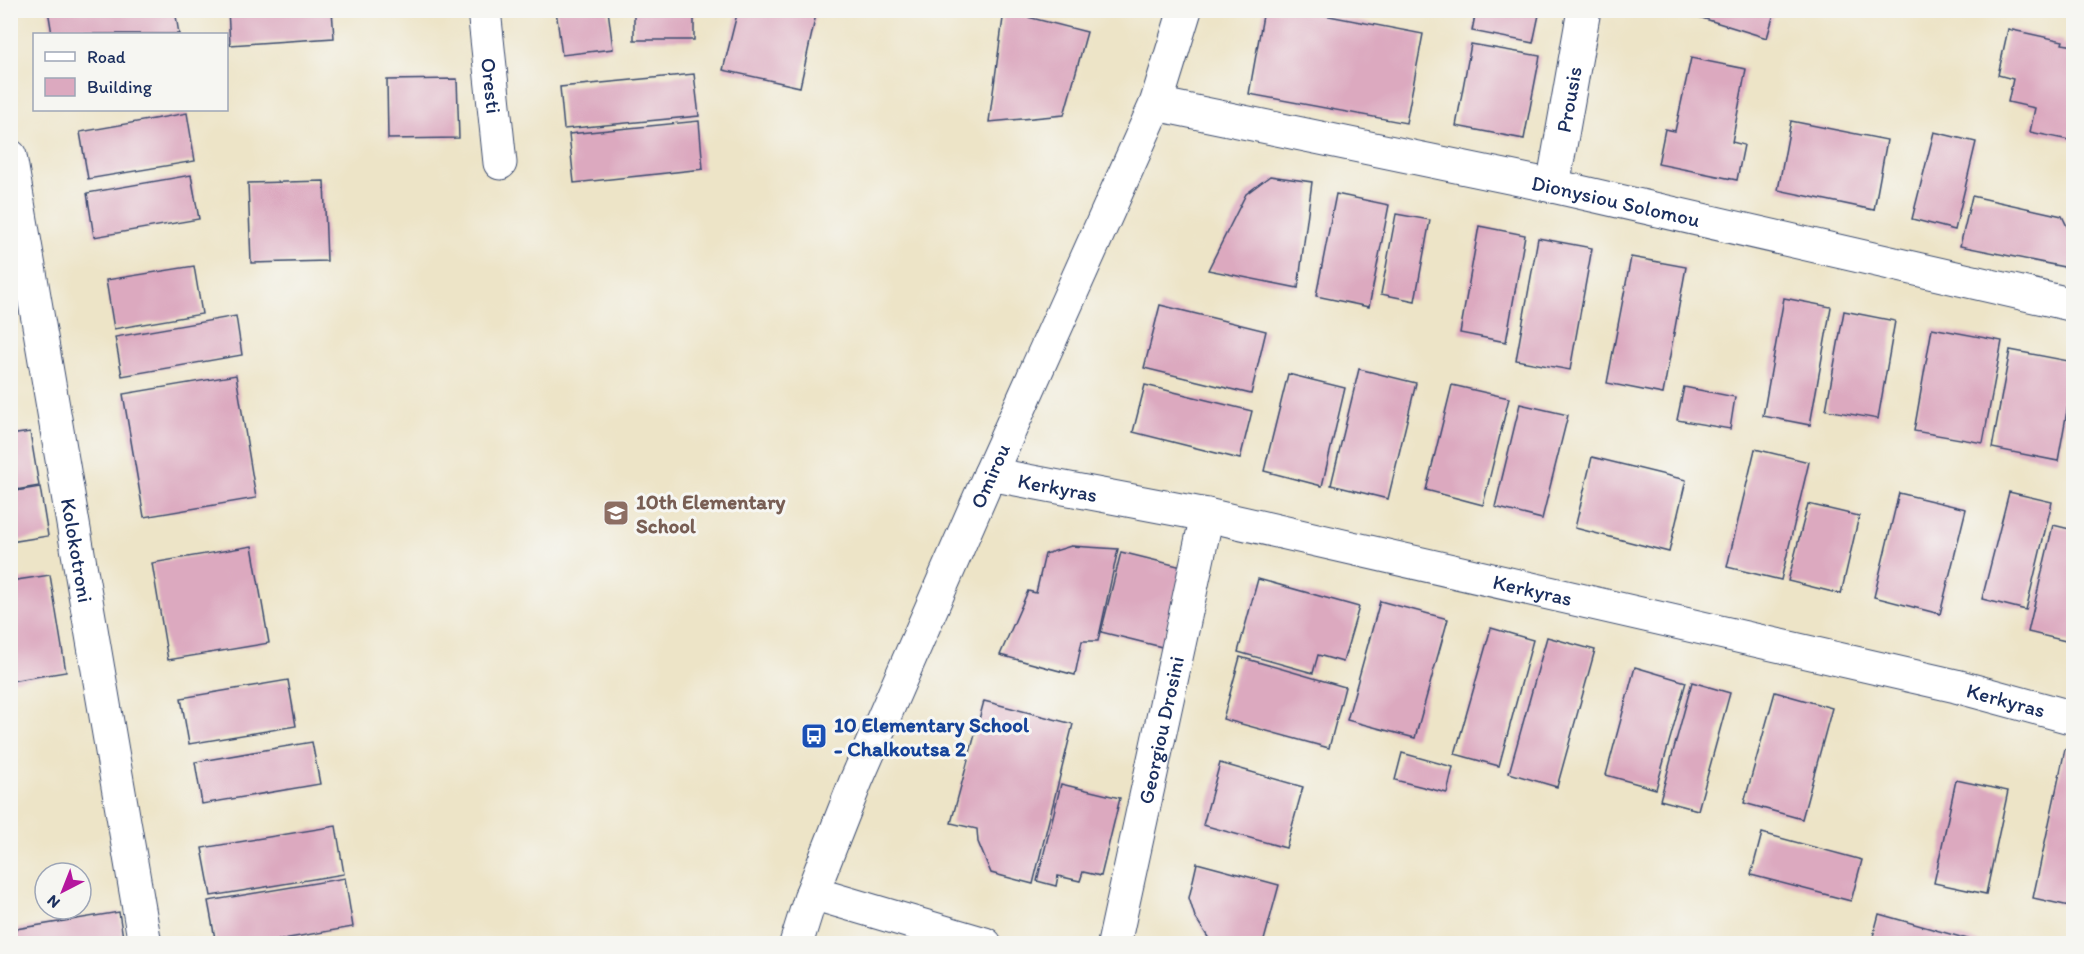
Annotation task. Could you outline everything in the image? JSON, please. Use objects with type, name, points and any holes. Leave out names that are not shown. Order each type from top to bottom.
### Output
[{"type":"street","name":"Oresti","points":[[484,10],[500,163]]},
{"type":"street","name":"Prousis","points":[[1553,186],[1584,10]]},
{"type":"street","name":"Omirou","points":[[796,944],[812,893],[856,781],[990,474],[1156,104],[1179,12]]},
{"type":"street","name":"Dionysiou Solomou","points":[[1156,104],[1553,186],[2073,305]]},
{"type":"street","name":"Kolokotroni","points":[[10,156],[146,944]]},
{"type":"street","name":"Kerkyras","points":[[990,474],[1207,515],[1956,686],[2073,718]]},
{"type":"street","name":"Georgiou Drosini","points":[[1114,944],[1207,515]]},
{"type":"street","points":[[812,893],[985,944]]},
{"type":"building","points":[[48,10],[175,10],[179,33],[52,33]]},
{"type":"building","points":[[228,10],[332,10],[334,38],[230,45]]},
{"type":"building","points":[[556,10],[608,10],[613,49],[562,55]]},
{"type":"building","points":[[634,10],[694,10],[694,40],[634,40]]},
{"type":"building","points":[[738,10],[817,10],[800,87],[723,70]]},
{"type":"building","points":[[1264,10],[1298,10],[1423,34],[1406,123],[1249,94]]},
{"type":"building","points":[[1476,10],[1540,10],[1533,43],[1472,31]]},
{"type":"building","points":[[1676,10],[1775,10],[1767,38]]},
{"type":"building","points":[[1004,11],[1087,32],[1064,115],[989,122]]},
{"type":"building","points":[[2008,29],[2063,41],[2062,44],[2074,46],[2074,141],[2030,132],[2035,108],[2008,102],[2013,79],[1998,75]]},
{"type":"building","points":[[1471,44],[1540,56],[1524,139],[1456,126]]},
{"type":"building","points":[[1691,58],[1746,69],[1732,142],[1744,145],[1737,180],[1658,164],[1665,129],[1675,131]]},
{"type":"building","points":[[694,74],[699,116],[564,129],[560,87]]},
{"type":"building","points":[[457,79],[459,138],[388,139],[387,80]]},
{"type":"building","points":[[187,113],[195,161],[88,179],[80,132]]},
{"type":"building","points":[[699,121],[703,169],[574,183],[569,134]]},
{"type":"building","points":[[1791,121],[1887,140],[1874,210],[1778,190]]},
{"type":"building","points":[[1934,132],[1976,142],[1955,230],[1912,219]]},
{"type":"building","points":[[191,175],[199,219],[94,237],[87,193]]},
{"type":"building","points":[[1270,176],[1312,182],[1298,288],[1208,270],[1246,194]]},
{"type":"building","points":[[324,181],[327,261],[251,263],[248,183]]},
{"type":"building","points":[[1336,194],[1389,205],[1369,307],[1316,296]]},
{"type":"building","points":[[1972,196],[2062,216],[2074,241],[2074,269],[1960,246]]},
{"type":"building","points":[[1396,214],[1430,220],[1415,301],[1381,294]]},
{"type":"building","points":[[1479,226],[1525,235],[1506,342],[1460,333]]},
{"type":"building","points":[[1538,238],[1592,248],[1570,370],[1516,360]]},
{"type":"building","points":[[1631,257],[1686,267],[1663,394],[1607,383]]},
{"type":"building","points":[[194,266],[202,314],[114,329],[106,280]]},
{"type":"building","points":[[1784,298],[1831,307],[1810,425],[1763,416]]},
{"type":"building","points":[[1160,305],[1266,331],[1251,394],[1144,368]]},
{"type":"building","points":[[1844,311],[1895,321],[1878,419],[1826,410]]},
{"type":"building","points":[[236,316],[242,355],[122,376],[115,337]]},
{"type":"building","points":[[1932,328],[2002,341],[1983,443],[1914,431]]},
{"type":"building","points":[[2010,350],[2074,362],[2058,461],[1992,448]]},
{"type":"building","points":[[1359,369],[1416,383],[1388,499],[1331,485]]},
{"type":"building","points":[[1288,374],[1345,388],[1322,486],[1264,471]]},
{"type":"building","points":[[236,375],[256,498],[144,517],[123,394]]},
{"type":"building","points":[[1145,385],[1252,411],[1240,459],[1133,432]]},
{"type":"building","points":[[1452,385],[1509,398],[1483,505],[1426,490]]},
{"type":"building","points":[[1684,387],[1735,397],[1730,429],[1677,420]]},
{"type":"building","points":[[1520,404],[1568,415],[1542,519],[1495,507]]},
{"type":"building","points":[[30,432],[39,486],[10,491],[10,435]]},
{"type":"building","points":[[1755,449],[1809,462],[1781,580],[1727,567]]},
{"type":"building","points":[[1592,457],[1686,480],[1669,552],[1575,528]]},
{"type":"building","points":[[40,487],[48,536],[10,542],[10,492]]},
{"type":"building","points":[[2009,492],[2052,502],[2026,610],[1982,599]]},
{"type":"building","points":[[1899,493],[1966,509],[1940,614],[1874,597]]},
{"type":"building","points":[[1808,504],[1859,516],[1841,594],[1788,581]]},
{"type":"building","points":[[2053,525],[2074,530],[2074,643],[2028,632]]},
{"type":"building","points":[[252,546],[269,643],[168,660],[152,563]]},
{"type":"building","points":[[1071,546],[1118,549],[1098,641],[1082,641],[1075,675],[1000,655],[1028,591],[1036,593],[1045,554]]},
{"type":"building","points":[[1121,552],[1182,567],[1162,647],[1101,632]]},
{"type":"building","points":[[50,575],[66,672],[10,681],[10,581]]},
{"type":"building","points":[[1258,579],[1359,607],[1343,662],[1318,655],[1313,673],[1238,652]]},
{"type":"building","points":[[1380,601],[1448,619],[1415,738],[1347,720]]},
{"type":"building","points":[[1491,628],[1533,640],[1499,766],[1455,754]]},
{"type":"building","points":[[1547,637],[1595,650],[1557,787],[1509,773]]},
{"type":"building","points":[[1240,657],[1345,687],[1329,748],[1223,719]]},
{"type":"building","points":[[1635,667],[1686,682],[1656,789],[1606,775]]},
{"type":"building","points":[[288,680],[296,726],[189,744],[181,698]]},
{"type":"building","points":[[1692,682],[1730,693],[1698,810],[1660,800]]},
{"type":"building","points":[[1775,692],[1832,708],[1802,819],[1744,803]]},
{"type":"building","points":[[984,701],[1073,724],[1033,884],[991,873],[978,842],[977,829],[951,823]]},
{"type":"building","points":[[312,742],[320,784],[202,804],[195,762]]},
{"type":"building","points":[[2065,749],[2074,751],[2074,907],[2033,898]]},
{"type":"building","points":[[1402,753],[1453,767],[1447,793],[1395,780]]},
{"type":"building","points":[[1220,763],[1303,787],[1286,848],[1203,825]]},
{"type":"building","points":[[1956,780],[2008,791],[1986,894],[1934,883]]},
{"type":"building","points":[[1061,784],[1120,798],[1101,876],[1083,872],[1080,881],[1058,876],[1056,886],[1037,881]]},
{"type":"building","points":[[336,826],[344,874],[211,896],[202,848]]},
{"type":"building","points":[[1762,833],[1862,860],[1851,901],[1751,875]]},
{"type":"building","points":[[1197,863],[1279,885],[1263,944],[1211,942],[1195,917],[1189,898]]},
{"type":"building","points":[[345,878],[353,927],[254,944],[216,944],[208,901]]},
{"type":"building","points":[[119,912],[124,944],[10,944],[10,930],[64,921],[93,921],[93,916]]},
{"type":"building","points":[[1879,914],[1982,943],[1982,944],[1871,944]]},
{"type":"place","name":"10th Elementary School","points":[[616,513]]},
{"type":"place","name":"10 Elementary School - Chalkoutsa 2","points":[[814,736]]}]
